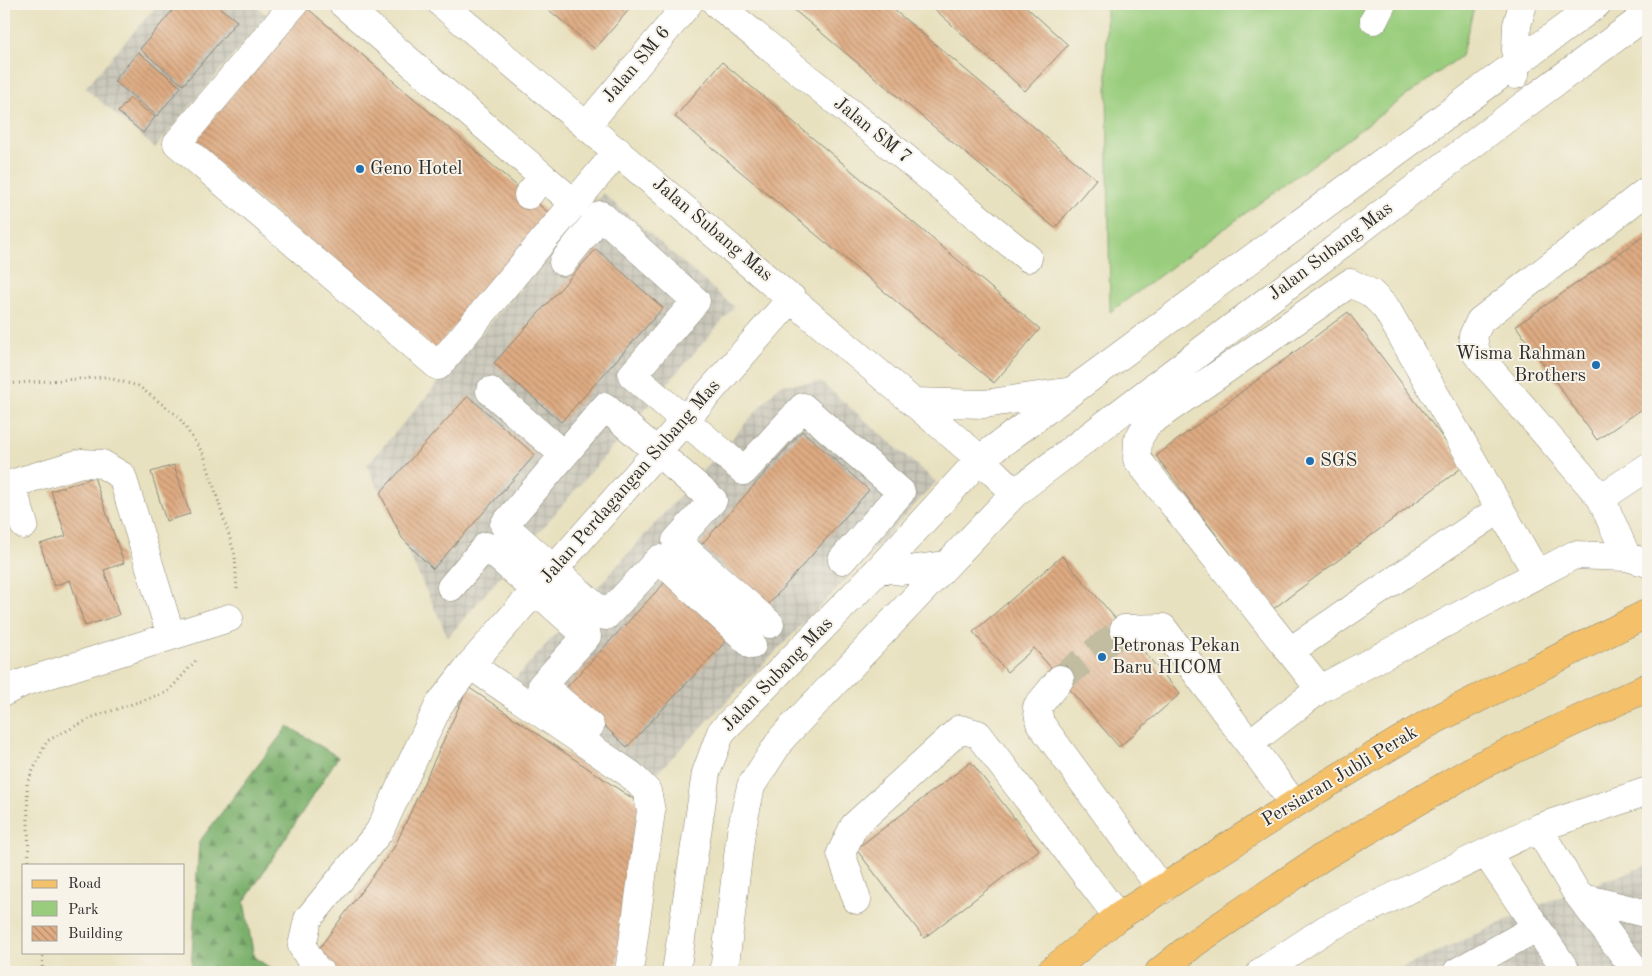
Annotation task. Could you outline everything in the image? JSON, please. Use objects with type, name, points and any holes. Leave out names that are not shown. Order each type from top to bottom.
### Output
[{"type":"main road","name":"Persiaran Jubli Perak","points":[[1050,972],[1118,917],[1294,804],[1429,723],[1648,613]]},
{"type":"main road","points":[[1159,972],[1196,942],[1324,856],[1481,765],[1648,687]]},
{"type":"street","points":[[294,4],[177,143],[438,366],[549,194],[618,151]]},
{"type":"street","points":[[343,4],[549,194]]},
{"type":"street","name":"Jalan Subang Mas","points":[[442,4],[792,298],[980,459],[1015,493]]},
{"type":"street","name":"Jalan SM 6","points":[[586,126],[688,4]]},
{"type":"street","name":"Jalan SM 7","points":[[717,4],[1028,258]]},
{"type":"street","points":[[1515,112],[1517,25],[1524,4]]},
{"type":"street","name":"Jalan Subang Mas","points":[[676,972],[706,773],[721,732],[880,568],[980,459],[1597,4]]},
{"type":"street","name":"Jalan Subang Mas","points":[[724,972],[741,832],[751,786],[782,738],[945,565],[1015,493],[1515,112],[1648,14]]},
{"type":"street","points":[[1638,560],[1601,498],[1476,353],[1473,336],[1480,321],[1648,190]]},
{"type":"street","points":[[563,262],[601,215],[696,301],[632,375],[744,471],[803,408],[900,492],[842,560]]},
{"type":"street","points":[[1320,689],[1137,459],[1138,440],[1147,424],[1350,283],[1370,293],[1386,308],[1537,574]]},
{"type":"street","name":"Jalan Perdagangan Subang Mas","points":[[320,972],[316,969],[302,946],[308,919],[379,832],[439,705],[470,665],[792,298]]},
{"type":"street","points":[[490,391],[564,455]]},
{"type":"street","points":[[913,402],[984,404],[1071,391]]},
{"type":"street","points":[[752,645],[659,559],[606,616],[504,525],[605,407],[713,500],[676,541],[770,624]]},
{"type":"street","points":[[24,525],[11,484],[80,462],[102,464],[122,476],[171,636]]},
{"type":"street","points":[[1601,498],[1648,467]]},
{"type":"street","points":[[1290,651],[1500,509]]},
{"type":"street","points":[[451,587],[486,546],[587,636],[542,685],[590,726]]},
{"type":"street","points":[[1250,743],[1320,689],[1574,555],[1638,560]]},
{"type":"street","points":[[880,568],[901,571],[945,565]]},
{"type":"street","points":[[4,692],[22,683],[229,618]]},
{"type":"street","points":[[1124,629],[1163,628],[1294,804]]},
{"type":"street","points":[[470,665],[630,774],[648,791],[651,811],[629,972]]},
{"type":"street","points":[[1060,679],[1037,707],[1040,723],[1162,890]]},
{"type":"street","points":[[857,900],[841,853],[854,826],[960,729],[978,734],[1118,917]]},
{"type":"street","points":[[1261,972],[1326,928],[1538,828],[1648,791]]},
{"type":"street","points":[[1538,828],[1580,897],[1637,972]]},
{"type":"street","points":[[1486,853],[1567,972]]},
{"type":"street","points":[[1580,897],[1648,914]]},
{"type":"street","points":[[1457,972],[1536,928]]},
{"type":"path","points":[[42,972],[43,954]]},
{"type":"shaded area","points":[[158,4],[254,4],[267,15],[155,148],[85,88]]},
{"type":"shaded area","points":[[603,193],[734,307],[448,637],[367,465]]},
{"type":"shaded area","points":[[821,382],[936,482],[839,587],[653,777],[513,681],[780,385]]},
{"type":"shaded area","points":[[1648,865],[1648,972],[1393,972],[1546,902]]},
{"type":"green space","points":[[1106,4],[1475,4],[1461,56],[1110,312]]},
{"type":"green space","points":[[288,726],[338,757],[244,902],[254,957],[276,972],[191,972],[199,842]]},
{"type":"building","points":[[178,4],[215,4],[237,21],[183,85],[140,49]]},
{"type":"building","points":[[542,4],[634,4],[595,49]]},
{"type":"building","points":[[787,4],[887,4],[1096,179],[1055,228]]},
{"type":"building","points":[[929,4],[1023,4],[1068,45],[1025,91]]},
{"type":"building","name":"Geno Hotel","points":[[307,8],[550,214],[435,349],[192,142]]},
{"type":"building","points":[[138,52],[181,87],[157,116],[114,81]]},
{"type":"building","points":[[722,62],[1040,329],[994,383],[675,117]]},
{"type":"building","points":[[130,98],[155,117],[143,133],[118,112]]},
{"type":"building","name":"Wisma Rahman Brothers","points":[[1648,233],[1648,405],[1597,440],[1516,326]]},
{"type":"building","points":[[596,249],[663,308],[561,422],[494,363]]},
{"type":"building","name":"SGS","points":[[1348,312],[1464,466],[1273,609],[1156,456]]},
{"type":"building","points":[[468,396],[535,455],[433,569],[402,538],[380,493]]},
{"type":"building","points":[[802,431],[869,490],[768,605],[701,545]]},
{"type":"building","points":[[174,465],[190,514],[166,521],[151,472]]},
{"type":"building","points":[[94,477],[124,563],[104,570],[119,615],[85,626],[70,580],[54,586],[40,544],[66,536],[51,491]]},
{"type":"building","points":[[1062,556],[1180,694],[1119,747],[1034,648],[1007,672],[973,632]]},
{"type":"building","points":[[669,578],[731,636],[627,747],[565,689]]},
{"type":"building","points":[[468,687],[639,803],[616,972],[339,972],[314,955],[395,846]]},
{"type":"building","points":[[971,762],[1039,850],[924,938],[856,849]]},
{"type":"tunnel","points":[[1060,679],[1124,629]]},
{"type":"place","name":"Geno Hotel","points":[[360,169]]},
{"type":"place","name":"Wisma Rahman Brothers","points":[[1596,365]]},
{"type":"place","name":"SGS","points":[[1310,461]]},
{"type":"place","name":"Petronas Pekan Baru HICOM","points":[[1102,657]]}]
